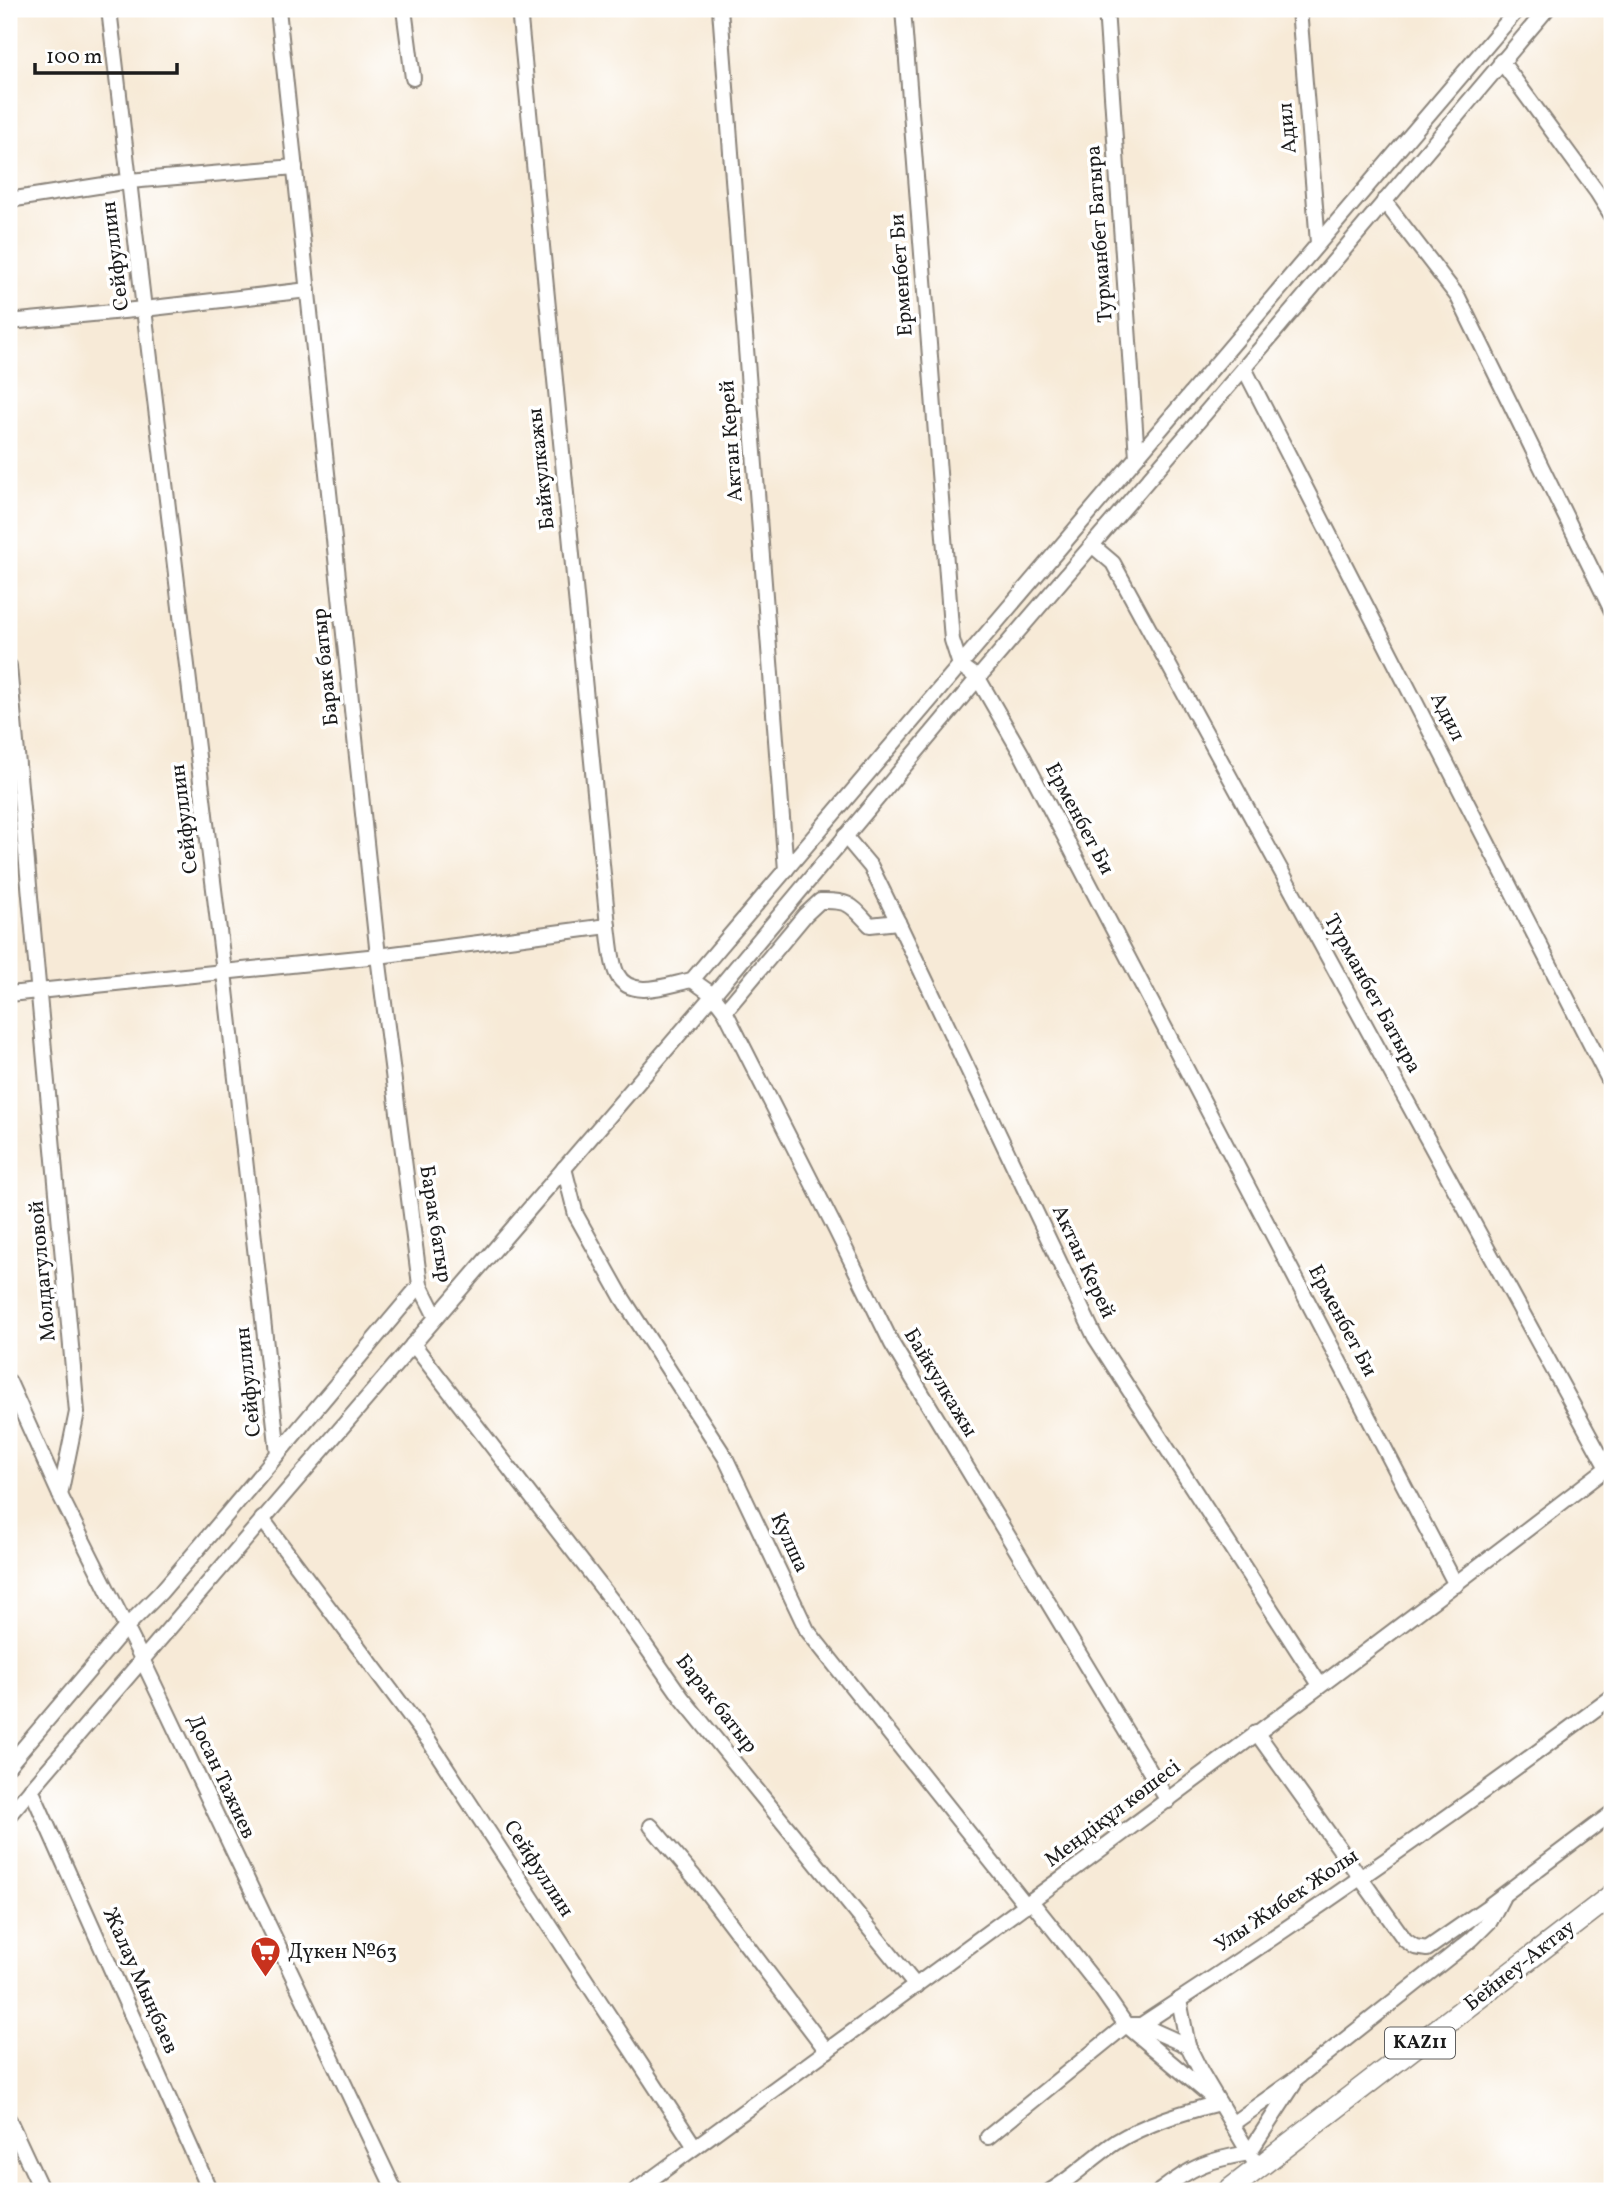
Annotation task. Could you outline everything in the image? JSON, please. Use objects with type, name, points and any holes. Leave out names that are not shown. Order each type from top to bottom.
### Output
[{"type":"highway","name":"Бейнеу-Актау","points":[[1228,2191],[1254,2160],[1612,1895]]},
{"type":"street","name":"Сейфуллин","points":[[109,9],[224,972],[278,1453]]},
{"type":"street","name":"Барак батыр","points":[[278,9],[377,956],[420,1285],[436,1317]]},
{"type":"street","points":[[404,9],[413,78]]},
{"type":"street","name":"Байкулкажы","points":[[519,9],[608,926],[617,974],[624,984],[643,989],[692,980],[713,995],[725,1011],[892,1344],[1168,1801]]},
{"type":"street","name":"Актан Керей","points":[[720,9],[786,870]]},
{"type":"street","name":"Ерменбет Би","points":[[903,9],[952,640],[960,665],[978,678],[1028,766],[1456,1584]]},
{"type":"street","name":"Турманбет Батыра","points":[[1106,9],[1137,457]]},
{"type":"street","name":"Адил","points":[[1299,9],[1318,243]]},
{"type":"street","points":[[692,980],[1518,9]]},
{"type":"street","points":[[9,1815],[713,995],[978,678],[1547,9]]},
{"type":"street","points":[[1501,61],[1612,216]]},
{"type":"street","points":[[9,200],[129,181],[295,167]]},
{"type":"street","points":[[1384,201],[1458,298],[1612,611]]},
{"type":"street","points":[[9,322],[308,290]]},
{"type":"street","name":"Адил","points":[[1244,368],[1612,1086]]},
{"type":"street","name":"Турманбет Батыра","points":[[1093,546],[1113,563],[1610,1466]]},
{"type":"street","name":"Молдагуловой","points":[[9,666],[77,1412],[60,1495]]},
{"type":"street","name":"Актан Керей","points":[[845,836],[871,867],[1095,1337],[1320,1685]]},
{"type":"street","points":[[725,1011],[805,915],[820,901],[836,900],[854,907],[870,925],[898,922]]},
{"type":"street","points":[[9,994],[377,956],[608,926]]},
{"type":"street","name":"Кулша","points":[[564,1168],[576,1215],[623,1299],[725,1457],[807,1630],[1101,1989],[1133,2025],[1219,2103]]},
{"type":"street","points":[[12,1761],[126,1627],[194,1554],[420,1285]]},
{"type":"street","name":"Барак батыр","points":[[413,1344],[633,1628],[682,1698],[916,1986]]},
{"type":"street","name":"Досан Тажиев","points":[[9,1382],[60,1495],[142,1659],[394,2191]]},
{"type":"street","name":"Меңдіқұл көшесі","points":[[635,2191],[1168,1801],[1610,1466]]},
{"type":"street","name":"Сейфуллин","points":[[262,1519],[429,1741],[695,2147]]},
{"type":"street","name":"Улы Жибек Жолы","points":[[988,2137],[1133,2025],[1179,2000],[1360,1877],[1518,1767],[1612,1697]]},
{"type":"street","points":[[1256,1732],[1405,1940],[1421,1949],[1427,1949],[1505,1894],[1612,1813]]},
{"type":"street","points":[[9,1742],[12,1761]]},
{"type":"street","name":"Жалау Мыңбаев","points":[[31,1789],[210,2191]]},
{"type":"street","points":[[652,1826],[701,1885],[827,2051]]},
{"type":"street","points":[[1232,2124],[1298,2077],[1472,1938],[1490,1921],[1505,1894]]},
{"type":"street","points":[[1179,2000],[1188,2046],[1254,2160]]},
{"type":"street","points":[[1133,2025],[1188,2046]]},
{"type":"street","points":[[1254,2160],[1298,2077]]},
{"type":"street","points":[[1050,2191],[1116,2143],[1148,2126],[1219,2103]]},
{"type":"street","points":[[9,2120],[42,2191]]},
{"type":"street","points":[[1160,2191],[1186,2171],[1215,2159],[1254,2160]]},
{"type":"place","name":"Дүкен №63","points":[[265,1979]]}]
